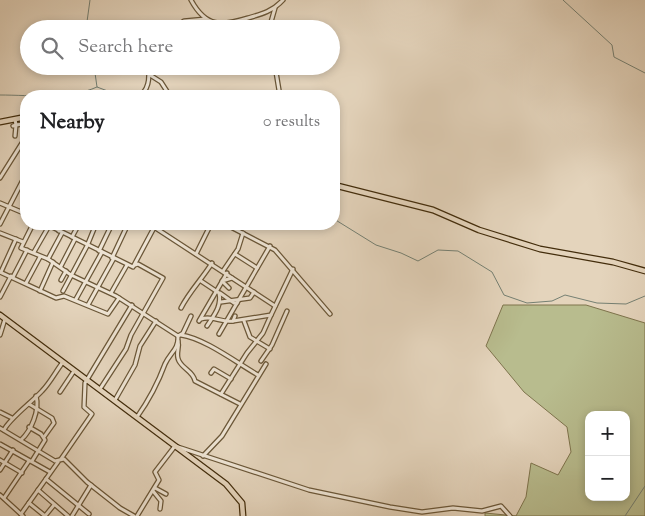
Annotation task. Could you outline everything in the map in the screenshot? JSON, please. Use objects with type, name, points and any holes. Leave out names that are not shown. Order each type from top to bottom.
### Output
[{"type":"main road","points":[[0,122],[20,118]]},
{"type":"main road","points":[[340,187],[433,210],[479,230],[540,249],[613,262],[645,271]]},
{"type":"main road","points":[[0,315],[233,491],[242,503],[243,516]]},
{"type":"street","points":[[191,0],[206,19]]},
{"type":"street","points":[[241,20],[275,8],[283,0]]},
{"type":"street","points":[[272,20],[275,8]]},
{"type":"street","points":[[195,20],[206,19]]},
{"type":"street","points":[[145,90],[150,75],[161,82],[166,90]]},
{"type":"street","points":[[276,75],[279,90]]},
{"type":"street","points":[[15,119],[15,136]]},
{"type":"street","points":[[14,126],[20,125]]},
{"type":"street","points":[[0,178],[20,146]]},
{"type":"street","points":[[0,224],[20,185]]},
{"type":"street","points":[[0,203],[20,212]]},
{"type":"street","points":[[30,230],[21,248],[34,252],[40,257],[61,266],[71,275],[111,293],[180,335],[208,344],[258,375]]},
{"type":"street","points":[[34,252],[45,230]]},
{"type":"street","points":[[57,230],[126,265],[133,268],[134,265],[138,264],[162,278],[126,349],[100,389]]},
{"type":"street","points":[[61,266],[76,230]]},
{"type":"street","points":[[63,291],[94,230]]},
{"type":"street","points":[[76,300],[109,230]]},
{"type":"street","points":[[88,305],[125,230]]},
{"type":"street","points":[[134,265],[152,230]]},
{"type":"street","points":[[162,230],[275,306]]},
{"type":"street","points":[[196,254],[207,230]]},
{"type":"street","points":[[237,230],[270,246],[293,269],[318,302],[330,314]]},
{"type":"street","points":[[48,259],[61,232]]},
{"type":"street","points":[[0,233],[23,242]]},
{"type":"street","points":[[243,233],[242,240],[225,272],[218,292],[204,310],[200,320],[213,317],[226,322],[244,321],[271,315]]},
{"type":"street","points":[[16,239],[0,272],[56,298],[64,296],[108,314],[119,298]]},
{"type":"street","points":[[219,334],[270,246]]},
{"type":"street","points":[[231,249],[257,268]]},
{"type":"street","points":[[0,297],[27,250]]},
{"type":"street","points":[[26,283],[40,257]]},
{"type":"street","points":[[40,291],[53,262]]},
{"type":"street","points":[[180,308],[212,263]]},
{"type":"street","points":[[111,293],[126,265]]},
{"type":"street","points":[[221,394],[257,342],[293,269]]},
{"type":"street","points":[[61,280],[66,271]]},
{"type":"street","points":[[222,281],[233,278]]},
{"type":"street","points":[[201,281],[229,300],[238,303]]},
{"type":"street","points":[[222,281],[229,288]]},
{"type":"street","points":[[207,326],[221,302],[218,292]]},
{"type":"street","points":[[221,302],[250,298],[254,292]]},
{"type":"street","points":[[0,495],[22,515],[50,472],[62,459],[92,414],[84,407],[87,379],[132,305]]},
{"type":"street","points":[[261,361],[270,349],[287,311]]},
{"type":"street","points":[[137,417],[161,379],[165,365],[191,316]]},
{"type":"street","points":[[233,321],[235,316]]},
{"type":"street","points":[[0,335],[6,319]]},
{"type":"street","points":[[115,400],[135,366],[140,346],[156,321]]},
{"type":"street","points":[[244,321],[246,332],[257,342],[270,349]]},
{"type":"street","points":[[178,341],[177,353],[181,364],[193,374],[195,381],[240,404]]},
{"type":"street","points":[[58,462],[1,430],[12,418],[17,417],[42,391],[63,362]]},
{"type":"street","points":[[203,456],[222,436],[266,364]]},
{"type":"street","points":[[211,373],[214,369],[231,379]]},
{"type":"street","points":[[60,392],[74,370]]},
{"type":"street","points":[[20,440],[29,430],[37,410],[36,396]]},
{"type":"street","points":[[4,498],[45,442],[44,437],[54,423],[49,415],[29,404]]},
{"type":"street","points":[[0,412],[12,418]]},
{"type":"street","points":[[29,427],[44,437]]},
{"type":"street","points":[[0,444],[50,472]]},
{"type":"street","points":[[62,459],[71,464],[91,484],[120,508],[135,516],[154,489],[159,478],[155,473],[175,446],[309,490],[390,507],[422,512],[453,508],[482,511],[499,506],[504,508],[510,516]]},
{"type":"street","points":[[0,470],[13,450]]},
{"type":"street","points":[[0,460],[22,473]]},
{"type":"street","points":[[46,479],[89,514]]},
{"type":"street","points":[[72,516],[91,484]]},
{"type":"street","points":[[154,489],[166,494]]},
{"type":"street","points":[[154,489],[161,501],[160,509]]},
{"type":"street","points":[[38,490],[68,516]]},
{"type":"street","points":[[29,503],[45,516],[54,505]]},
{"type":"green space","points":[[503,305],[586,305],[645,323],[645,516],[516,516],[526,497],[531,463],[558,475],[571,452],[567,427],[524,392],[486,346]]},
{"type":"green space","points":[[485,513],[516,516],[485,516]]},
{"type":"waterway","points":[[87,20],[90,0]]},
{"type":"waterway","points":[[563,0],[612,45],[614,57],[645,73]]},
{"type":"waterway","points":[[95,75],[97,87],[105,90]]},
{"type":"waterway","points":[[89,90],[97,87]]},
{"type":"waterway","points":[[0,95],[20,96]]},
{"type":"waterway","points":[[340,223],[376,245],[418,261],[438,250],[458,251],[492,272],[504,295],[527,303],[552,301],[565,295],[597,303],[626,304],[645,296]]},
{"type":"waterway","points":[[625,516],[645,486]]}]
